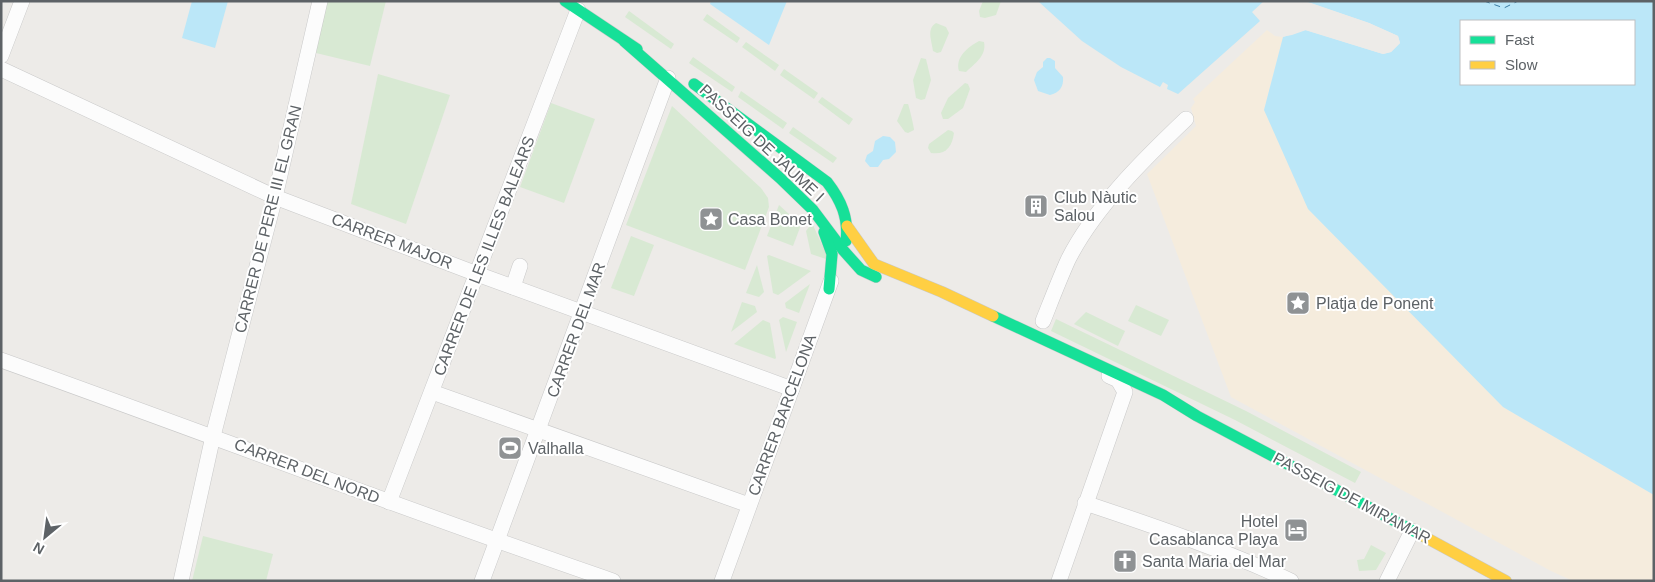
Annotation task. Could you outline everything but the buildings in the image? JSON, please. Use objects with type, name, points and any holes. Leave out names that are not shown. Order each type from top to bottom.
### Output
[{"type":"street","points":[[1,56],[22,1]]},
{"type":"street","name":"CARRER DE PERE III EL GRAN","points":[[214,436],[276,197],[320,1]]},
{"type":"street","name":"PASSEIG DE JAUME I","points":[[571,6],[624,42],[674,81],[813,210],[843,250]]},
{"type":"street","name":"CARRER DE LES ILLES BALEARS","points":[[390,502],[477,274],[571,6]]},
{"type":"street","name":"CARRER MAJOR","points":[[1,69],[276,197],[477,274],[583,311],[792,390]]},
{"type":"street","points":[[674,81],[697,111],[825,234],[832,254],[829,289]]},
{"type":"street","name":"PASSEIG DE JAUME I","points":[[674,81],[687,84],[741,132],[774,155],[810,170],[827,182],[839,197],[844,209],[847,226],[843,250]]},
{"type":"street","name":"CARRER DEL MAR","points":[[482,581],[583,311],[674,81]]},
{"type":"street","points":[[1043,320],[1069,259],[1092,221],[1144,158],[1186,119]]},
{"type":"street","name":"PASSEIG DE MIRAMAR","points":[[847,226],[874,264],[930,288],[1059,353],[1118,380],[1123,389],[1197,416]]},
{"type":"street","name":"PASSEIG DE MIRAMAR","points":[[843,250],[861,270],[884,280],[898,279],[923,290],[930,288]]},
{"type":"street","name":"CARRER BARCELONA","points":[[722,581],[843,250]]},
{"type":"street","points":[[512,287],[520,266]]},
{"type":"street","name":"PASSEIG DE MIRAMAR","points":[[930,288],[939,299],[997,324],[1007,336]]},
{"type":"street","name":"PASSEIG DE MIRAMAR","points":[[1059,353],[1163,395],[1197,416],[1506,581]]},
{"type":"street","name":"CARRER DEL NORD","points":[[1,360],[214,436],[497,541],[613,581]]},
{"type":"street","points":[[1059,581],[1123,389]]},
{"type":"street","points":[[432,392],[749,505]]},
{"type":"street","points":[[181,581],[214,436]]},
{"type":"street","points":[[1085,503],[1200,543],[1291,581]]},
{"type":"street","points":[[1387,581],[1412,531]]},
{"type":"green space","points":[[326,1],[386,1],[370,66],[316,53]]},
{"type":"green space","points":[[983,1],[1001,1],[996,15],[985,18],[980,17],[979,11]]},
{"type":"green space","points":[[629,11],[674,44],[671,49],[625,17]]},
{"type":"green space","points":[[707,14],[740,38],[737,43],[703,20]]},
{"type":"green space","points":[[936,23],[946,27],[949,33],[941,52],[937,53],[933,51],[930,36],[931,28]]},
{"type":"green space","points":[[979,41],[984,42],[982,56],[966,72],[959,71],[959,61],[963,53]]},
{"type":"green space","points":[[746,42],[779,65],[775,71],[742,47]]},
{"type":"green space","points":[[693,57],[735,87],[732,92],[689,63]]},
{"type":"green space","points":[[921,58],[926,59],[931,80],[925,99],[921,100],[916,98],[913,80]]},
{"type":"green space","points":[[784,69],[818,93],[814,99],[780,75]]},
{"type":"green space","points":[[378,74],[450,95],[406,224],[351,204]]},
{"type":"green space","points":[[965,83],[968,84],[970,89],[963,108],[948,119],[943,119],[941,113],[948,98]]},
{"type":"green space","points":[[741,91],[787,123],[783,129],[738,97]]},
{"type":"green space","points":[[822,97],[853,119],[849,125],[818,102]]},
{"type":"green space","points":[[551,103],[595,119],[564,203],[520,187]]},
{"type":"green space","points":[[904,104],[908,104],[914,128],[914,130],[908,133],[905,132],[897,121]]},
{"type":"green space","points":[[672,106],[761,188],[768,198],[769,207],[745,270],[626,225]]},
{"type":"green space","points":[[793,127],[837,158],[833,163],[789,133]]},
{"type":"green space","points":[[948,130],[954,133],[950,146],[941,153],[931,153],[928,148],[929,144]]},
{"type":"green space","points":[[779,205],[801,225],[793,246],[767,236]]},
{"type":"green space","points":[[812,223],[829,260],[811,254],[806,231]]},
{"type":"green space","points":[[631,236],[654,245],[634,296],[611,288]]},
{"type":"green space","points":[[769,255],[811,271],[778,295],[773,293],[767,256]]},
{"type":"green space","points":[[757,265],[764,292],[759,297],[746,293]]},
{"type":"green space","points":[[810,284],[799,313],[786,308],[785,303]]},
{"type":"green space","points":[[742,302],[755,306],[757,312],[731,332]]},
{"type":"green space","points":[[1136,305],[1169,320],[1161,336],[1128,321]]},
{"type":"green space","points":[[1086,312],[1125,331],[1118,346],[1074,324]]},
{"type":"green space","points":[[783,317],[797,322],[786,352],[779,320]]},
{"type":"green space","points":[[1056,319],[1246,411],[1361,472],[1355,483],[1235,420],[1051,331]]},
{"type":"green space","points":[[763,320],[770,323],[775,359],[734,344]]},
{"type":"green space","points":[[203,536],[273,554],[266,581],[192,581]]},
{"type":"green space","points":[[1371,545],[1386,553],[1376,570],[1359,571],[1357,560],[1364,559]]},
{"type":"sand","name":"Platja de Ponent","points":[[1267,30],[1275,36],[1283,37],[1264,110],[1503,407],[1654,495],[1654,581],[1573,581],[1551,571],[1231,397],[1147,174],[1196,126],[1191,108],[1195,102],[1193,99]]},
{"type":"water","points":[[192,1],[228,1],[215,48],[182,38]]},
{"type":"water","points":[[711,1],[787,1],[769,45],[710,4]]},
{"type":"water","points":[[1264,1],[1252,12],[1260,21],[1178,94],[1167,89],[1168,85],[1163,82],[1160,87],[1121,67],[1082,41],[1039,2]]},
{"type":"water","points":[[1304,1],[1654,1],[1654,495],[1503,407],[1308,209],[1264,110],[1283,37],[1305,30],[1383,54],[1391,52],[1400,43],[1398,36],[1369,23]]},
{"type":"water","points":[[1047,58],[1055,61],[1055,68],[1063,77],[1063,84],[1060,89],[1050,95],[1038,91],[1034,80]]},
{"type":"water","points":[[883,136],[890,137],[895,142],[896,152],[889,159],[883,160],[878,167],[870,167],[865,161],[867,155],[873,151],[875,141]]},
{"type":"pier","points":[[1301,1],[1369,23],[1398,36],[1400,43],[1391,52],[1383,54],[1306,30],[1281,37],[1282,35],[1306,28],[1383,51],[1390,50],[1397,43],[1396,38],[1368,26],[1303,4]]},
{"type":"ferry route","points":[[1484,1],[1504,8],[1518,1]]},
{"type":"traffic: fast","points":[[565,1],[637,49]]},
{"type":"traffic: fast","points":[[624,41],[780,178],[813,210],[843,250],[861,270],[876,277]]},
{"type":"traffic: fast","points":[[694,84],[827,182],[843,210],[847,233],[846,241]]},
{"type":"traffic: fast","points":[[824,232],[832,254],[829,289]]},
{"type":"traffic: fast","points":[[993,316],[1163,395],[1197,416],[1423,536]]},
{"type":"traffic: slow","points":[[847,226],[874,264],[942,292],[993,316]]},
{"type":"traffic: slow","points":[[1423,536],[1506,581]]},
{"type":"place","name":"Club Nàutic Salou","points":[[1036,206]]},
{"type":"place","name":"Casa Bonet","points":[[711,219]]},
{"type":"place","name":"Platja de Ponent","points":[[1298,303]]},
{"type":"place","name":"Valhalla","points":[[510,448]]},
{"type":"place","name":"Hotel Casablanca Playa","points":[[1296,530]]},
{"type":"place","name":"Santa Maria del Mar","points":[[1125,561]]}]
